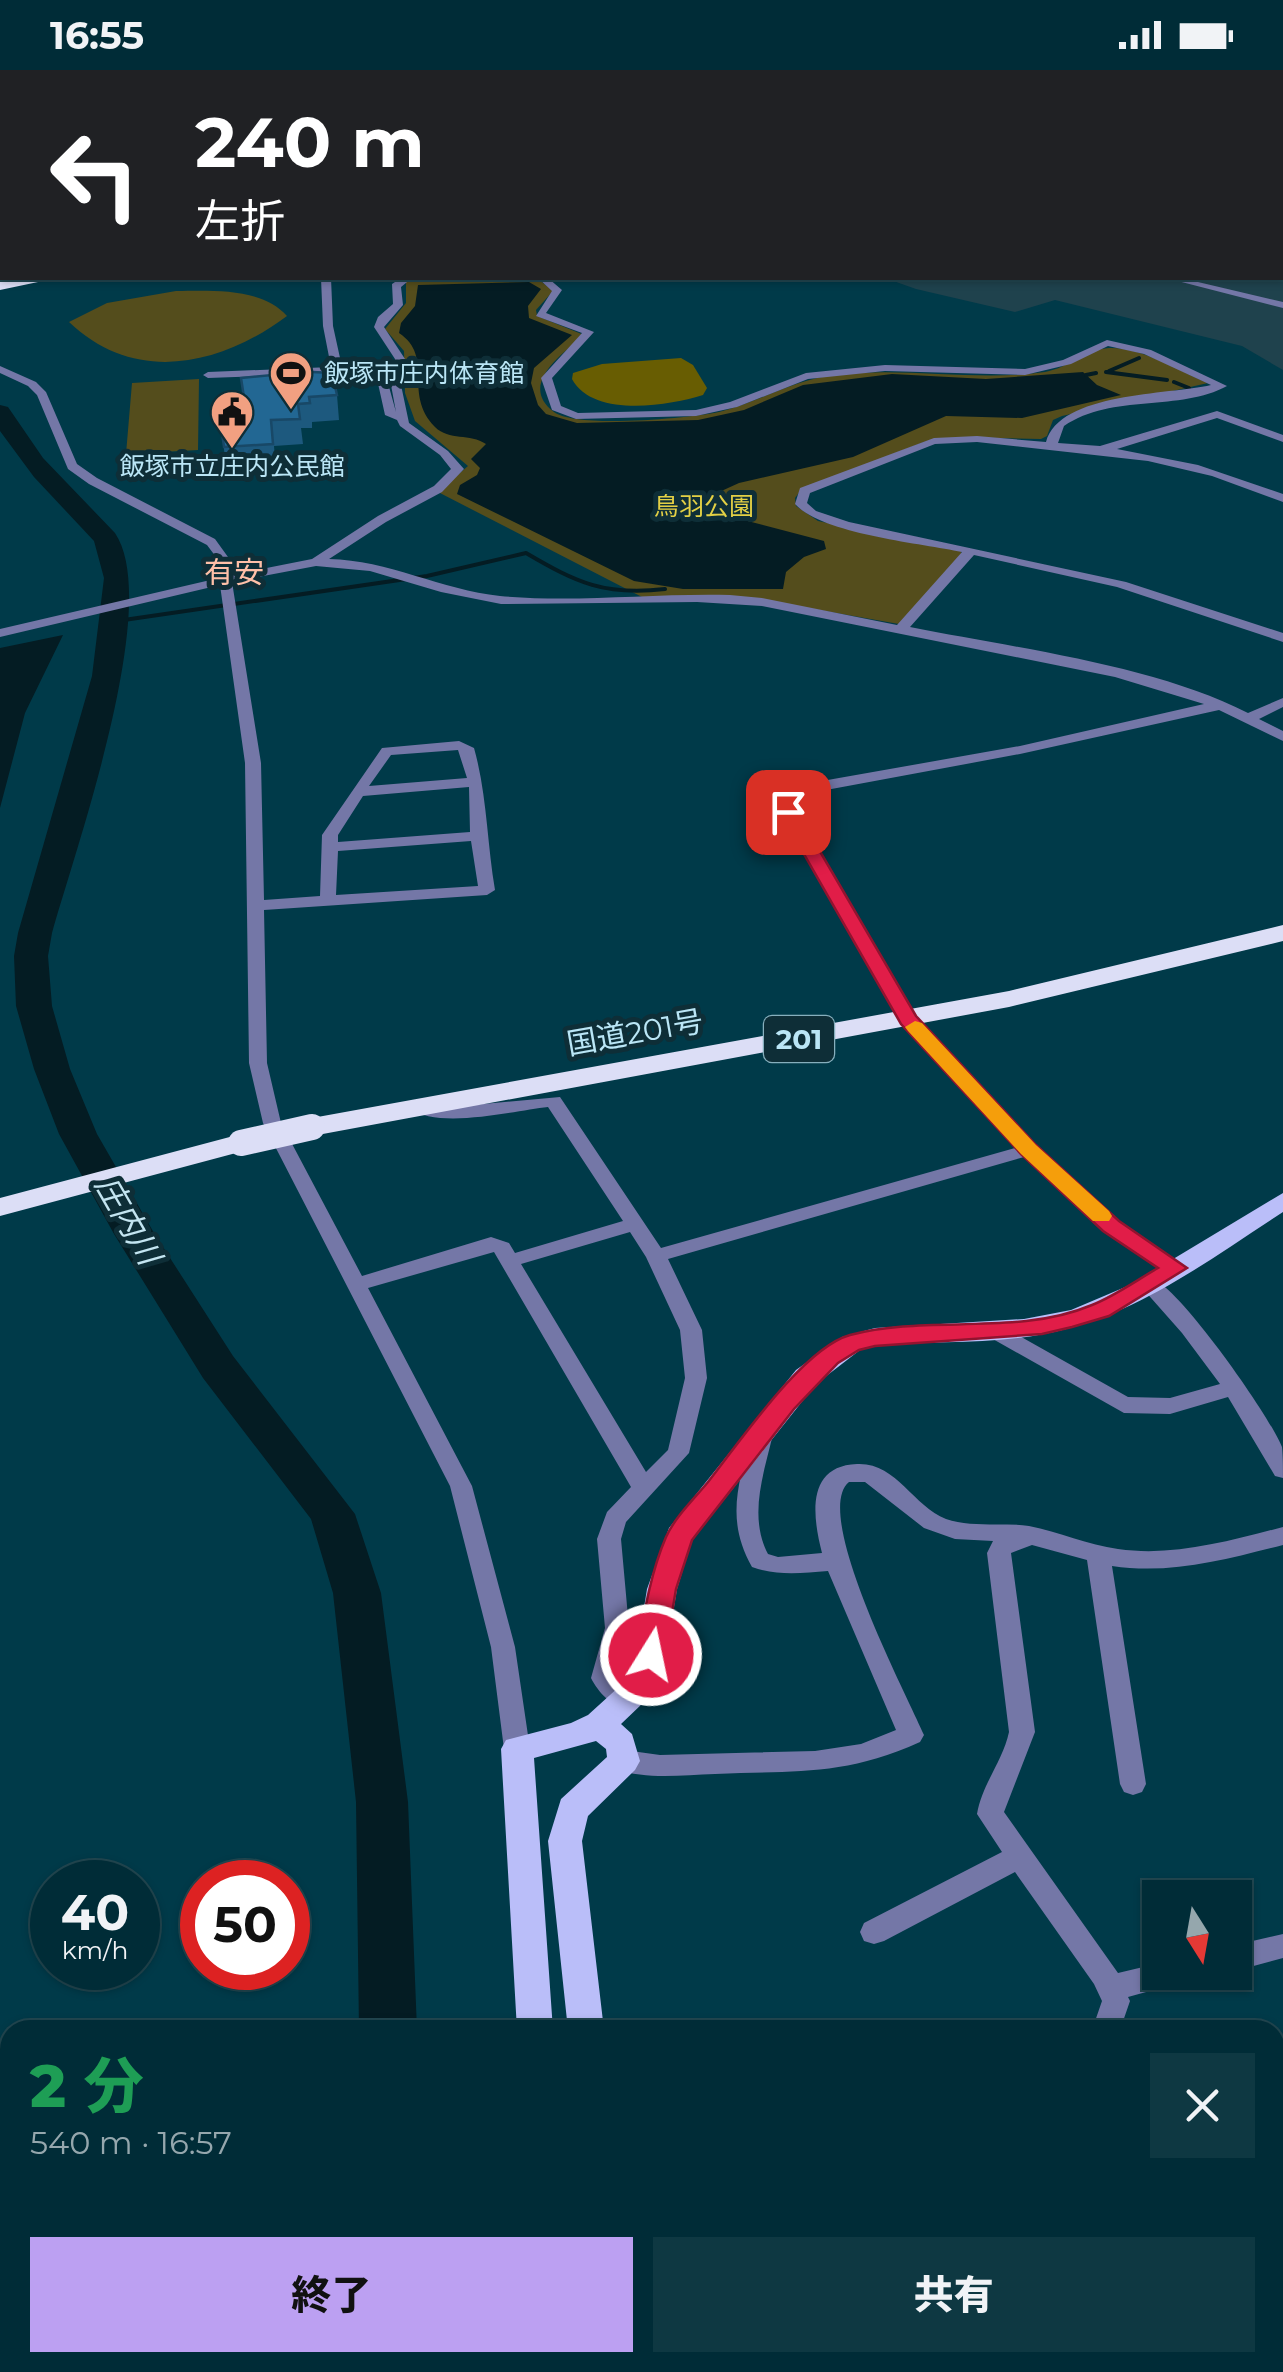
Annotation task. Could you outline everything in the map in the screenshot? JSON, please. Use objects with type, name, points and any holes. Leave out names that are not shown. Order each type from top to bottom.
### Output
[{"type":"highway","points":[[0,284],[33,280]]},
{"type":"highway","name":"国道201号","points":[[0,1206],[164,1161],[312,1127],[908,1019],[1122,974],[1283,933]]},
{"type":"main road","points":[[533,2020],[517,1749],[550,1745],[599,1724],[632,1694],[651,1655],[662,1589],[680,1536],[806,1378],[852,1343],[903,1333],[1042,1326],[1100,1311],[1151,1285],[1283,1201]]},
{"type":"main road","points":[[585,2020],[566,1863],[566,1831],[572,1810],[624,1761],[622,1744],[599,1724]]},
{"type":"street","points":[[326,280],[328,326],[337,368]]},
{"type":"street","points":[[0,632],[318,560],[382,518],[424,498],[455,473],[457,464],[408,428],[396,385],[400,360],[378,328],[398,305],[396,286],[404,280]]},
{"type":"street","points":[[545,280],[557,290],[540,314],[589,332],[546,378],[556,408],[576,416],[612,418],[706,411],[733,405],[788,380],[844,371],[885,368],[1025,372],[1067,362],[1107,343],[1147,352],[1222,386],[1195,395],[1108,406],[1067,418],[1056,428],[1051,446]]},
{"type":"street","points":[[1179,280],[1283,305]]},
{"type":"street","points":[[208,375],[337,368],[378,372],[389,413],[404,418]]},
{"type":"street","points":[[0,369],[32,384],[42,394],[72,466],[93,481],[211,542],[222,557],[254,763],[258,1063],[272,1123],[460,1486],[503,1647],[517,1749]]},
{"type":"street","points":[[1101,450],[1216,414],[1283,438]]},
{"type":"street","points":[[1283,498],[1196,465],[1101,450],[977,439],[928,442],[818,484],[800,497],[805,510],[823,518],[1128,584],[1221,613],[1283,638]]},
{"type":"street","points":[[901,629],[971,550]]},
{"type":"street","points":[[318,560],[380,567],[451,591],[500,600],[738,599],[1118,673],[1222,705],[1283,737]]},
{"type":"street","points":[[1249,718],[1283,702]]},
{"type":"street","points":[[1175,1268],[1111,1226],[1028,1150],[908,1019],[788,812],[788,800],[820,785],[1020,750],[1222,705]]},
{"type":"street","points":[[254,906],[487,890],[478,836],[476,782],[468,748],[459,745],[387,751],[330,835],[328,900]]},
{"type":"street","points":[[362,790],[476,782]]},
{"type":"street","points":[[330,848],[478,836]]},
{"type":"street","points":[[419,1108],[439,1114],[553,1101],[656,1256],[691,1330],[696,1378],[678,1452],[615,1518],[609,1538],[618,1628],[603,1678],[626,1700]]},
{"type":"street","points":[[656,1256],[1028,1150]]},
{"type":"street","points":[[509,1261],[633,1225]]},
{"type":"street","points":[[358,1284],[491,1244],[502,1248],[643,1486]]},
{"type":"street","points":[[1151,1285],[1198,1333],[1236,1387],[1283,1470]]},
{"type":"street","points":[[991,1329],[1124,1404],[1170,1406],[1236,1387]]},
{"type":"street","points":[[763,1429],[745,1514],[747,1538],[753,1551],[760,1561],[778,1566],[836,1561]]},
{"type":"street","points":[[624,1761],[660,1769],[714,1763],[826,1762],[873,1754],[911,1735],[836,1561],[828,1532],[828,1494],[832,1483],[844,1474],[861,1472],[880,1478],[925,1520],[943,1528],[1034,1535],[1124,1559],[1175,1560],[1283,1536]]},
{"type":"street","points":[[1034,1535],[1002,1546],[999,1553],[1022,1732],[1013,1761],[992,1798],[990,1814],[1111,1988],[1116,2000],[1109,2020]]},
{"type":"street","points":[[1098,1554],[1134,1784]]},
{"type":"street","points":[[874,1932],[1020,1856]]},
{"type":"street","points":[[1252,1954],[1283,1946]]},
{"type":"street","points":[[1111,1988],[1142,1980]]},
{"type":"shaded area","points":[[891,280],[1283,280],[1283,370],[1242,346],[1055,300],[1015,312]]},
{"type":"shaded area","name":"鳥羽公園","points":[[529,282],[541,289],[528,306],[529,318],[572,335],[534,368],[531,383],[538,405],[546,414],[577,423],[698,420],[744,410],[803,385],[892,374],[986,379],[1083,372],[1097,385],[1121,395],[1022,418],[946,416],[853,457],[739,483],[717,493],[711,502],[713,512],[824,541],[826,549],[804,557],[786,572],[783,589],[683,589],[634,581],[457,494],[460,485],[477,475],[480,468],[471,459],[486,444],[441,431],[425,414],[415,353],[399,333],[401,323],[415,306],[418,285]]},
{"type":"shaded area","points":[[681,358],[693,365],[707,388],[703,395],[652,405],[613,404],[596,400],[572,379],[573,373],[602,364]]},
{"type":"shaded area","points":[[63,635],[25,713],[0,808],[0,648]]},
{"type":"green space","name":"鳥羽公園","points":[[539,280],[553,291],[536,310],[537,316],[584,335],[548,370],[540,391],[554,412],[585,420],[660,419],[719,412],[804,381],[834,375],[1045,372],[1109,348],[1147,355],[1208,383],[1062,416],[1053,420],[1047,436],[1041,439],[959,437],[924,442],[801,490],[795,498],[796,506],[818,521],[961,551],[962,557],[899,624],[768,601],[642,597],[438,492],[468,466],[415,421],[405,393],[404,351],[385,329],[406,303],[406,282]]},
{"type":"green space","points":[[176,291],[250,295],[287,316],[234,347],[178,361],[149,361],[121,355],[69,322],[107,303]]},
{"type":"green space","points":[[199,379],[198,450],[126,454],[132,383]]},
{"type":"building","points":[[272,370],[332,373],[337,395],[309,397],[310,403],[298,404],[300,419],[271,420],[273,444],[224,447],[220,418],[228,411],[246,410],[241,378],[273,375]]},
{"type":"waterway","points":[[1109,371],[1139,358]]},
{"type":"waterway","points":[[1106,372],[1167,380]]},
{"type":"waterway","points":[[1086,375],[1096,373]]},
{"type":"waterway","points":[[1174,382],[1189,388]]},
{"type":"waterway","name":"庄内川","points":[[0,412],[35,463],[106,539],[117,578],[106,676],[35,933],[31,956],[34,1006],[52,1069],[78,1134],[134,1234],[218,1367],[332,1514],[357,1593],[382,1802],[388,2020]]},
{"type":"waterway","points":[[117,621],[427,576],[526,553],[592,585],[625,591],[665,589]]},
{"type":"slow traffic","points":[[915,1027],[1028,1150],[1101,1216]]},
{"type":"place","name":"飯塚市庄内体育館","points":[[291,411]]},
{"type":"place","name":"飯塚市立庄内公民館","points":[[232,450]]},
{"type":"district","name":"有安","points":[[234,573]]},
{"type":"route","points":[[651,1655],[662,1589],[680,1536],[743,1453],[806,1378],[829,1357],[852,1343],[875,1337],[1042,1326],[1072,1319],[1100,1311],[1175,1268],[1111,1226],[1028,1150],[908,1019],[788,812]]}]
